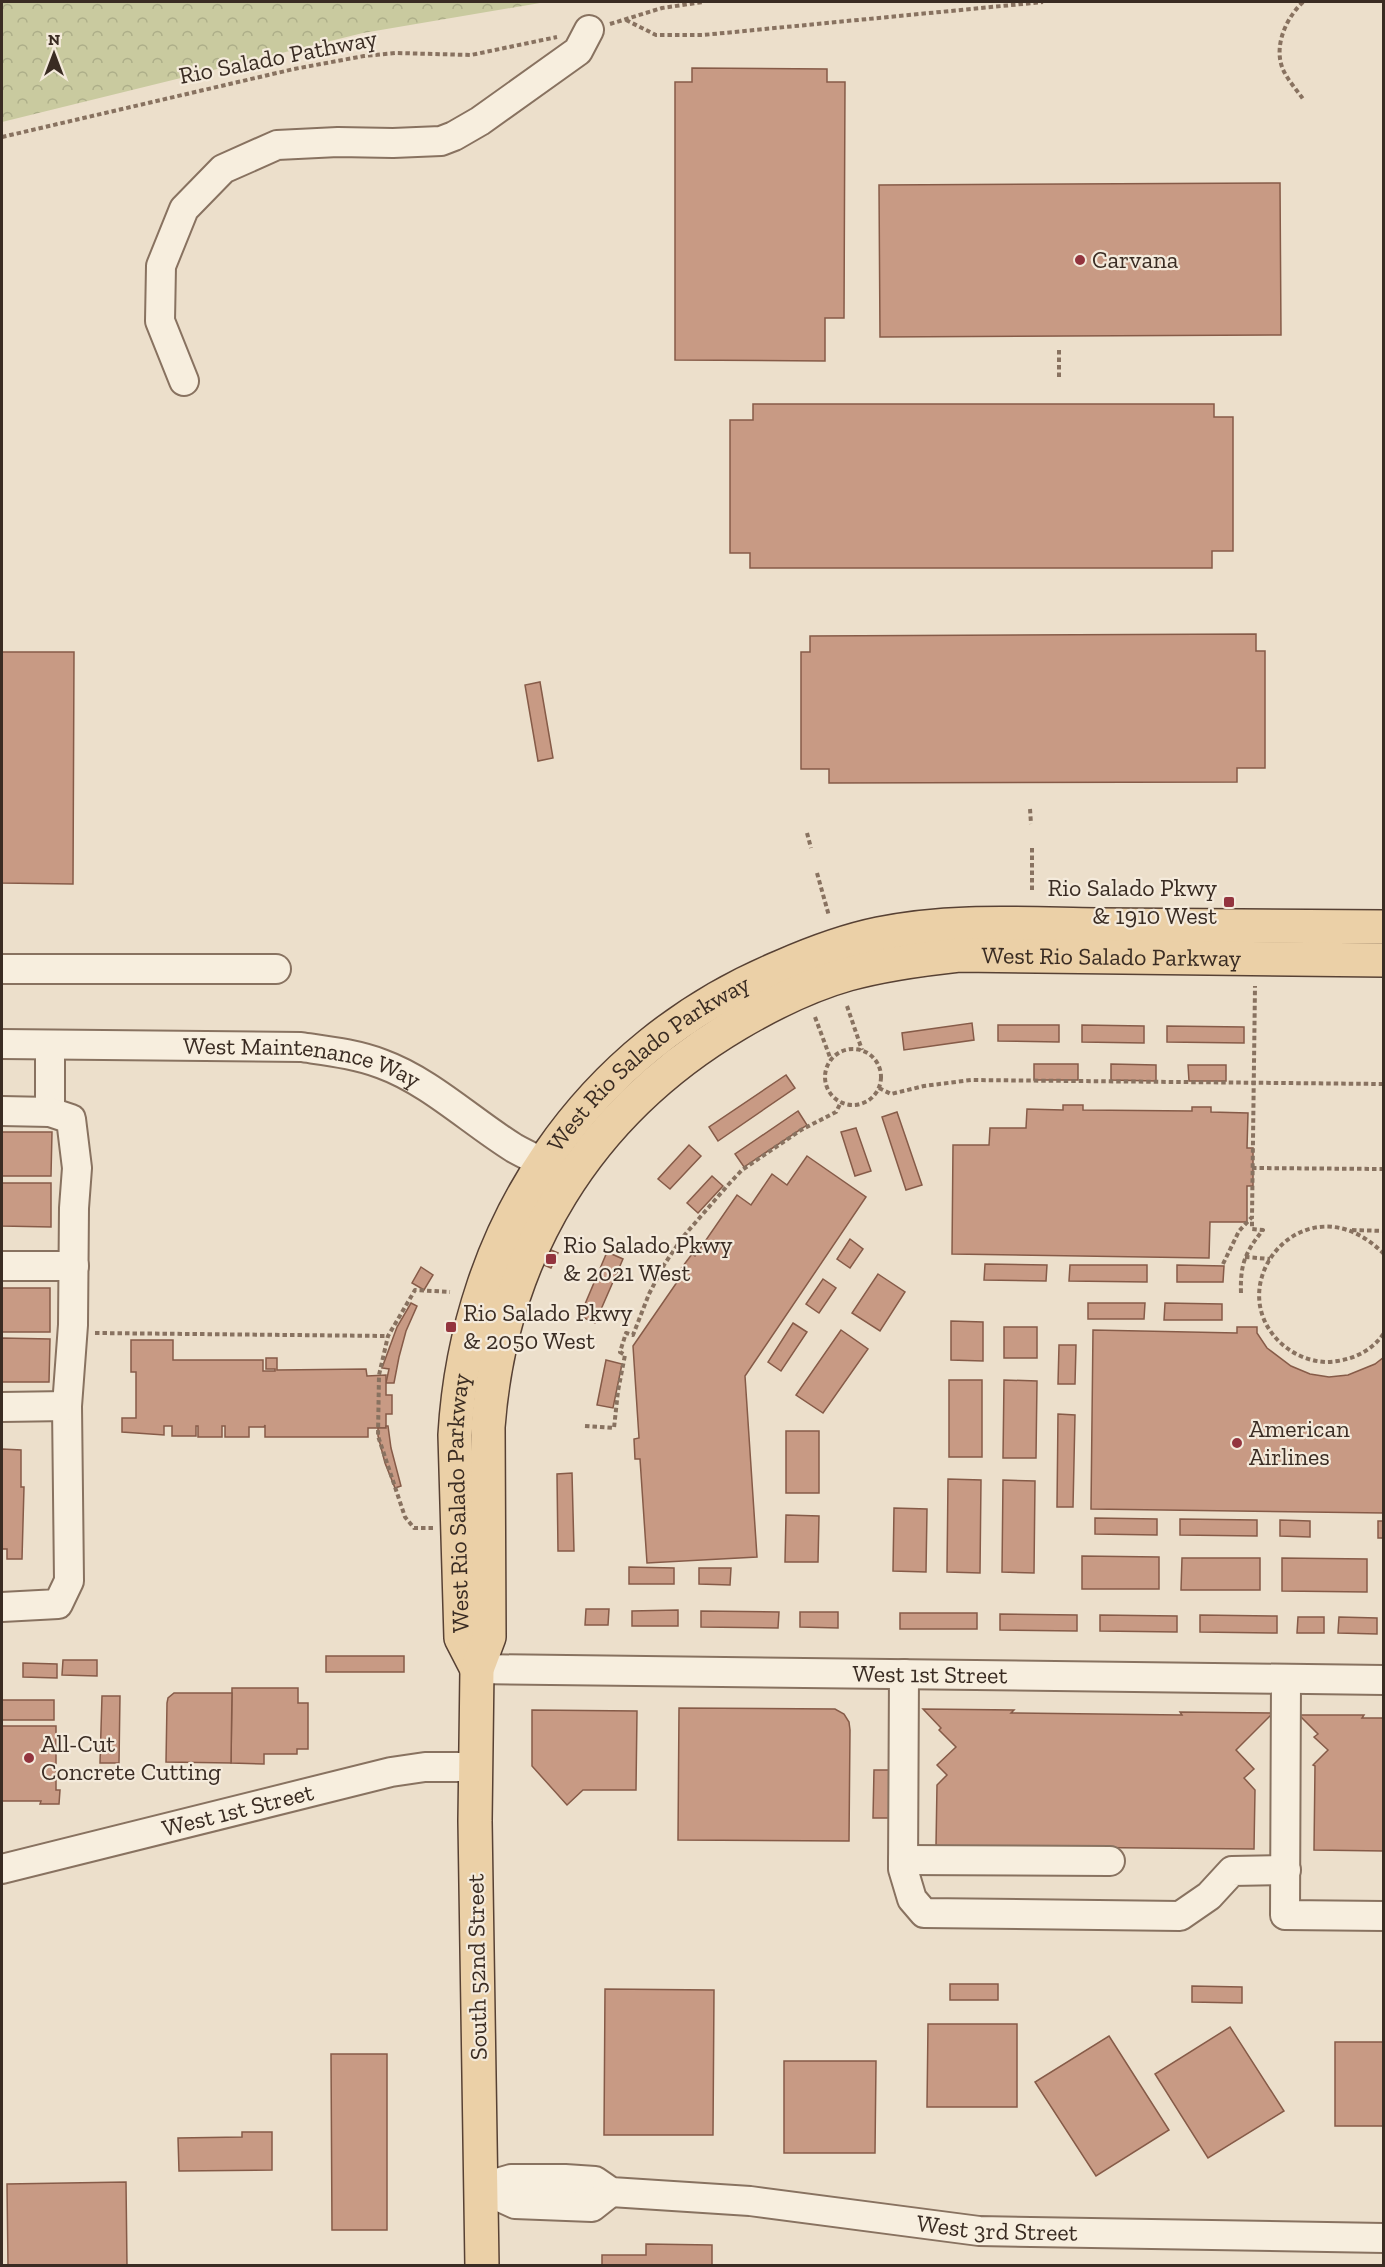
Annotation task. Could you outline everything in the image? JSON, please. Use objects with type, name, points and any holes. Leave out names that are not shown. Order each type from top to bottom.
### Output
[{"type":"main road","name":"West Rio Salado Parkway","points":[[477,1670],[489,1636],[488,1428],[493,1376],[506,1319],[520,1275],[546,1219],[558,1171],[590,1100],[632,1059],[709,1002],[733,988],[813,953],[880,934],[955,925],[1383,927]]},
{"type":"main road","name":"West Rio Salado Parkway","points":[[558,1171],[675,1065],[713,1038],[773,1004],[847,974],[899,963],[960,955],[1383,960]]},
{"type":"main road","name":"South 52nd Street","points":[[477,1670],[476,1767],[482,2265]]},
{"type":"street","points":[[183,381],[160,321],[161,266],[183,209],[223,169],[277,145],[441,141],[480,121],[578,51],[589,30]]},
{"type":"street","points":[[2,969],[276,969]]},
{"type":"street","name":"West Maintenance Way","points":[[2,1044],[301,1047],[339,1053],[382,1064],[413,1079],[516,1149],[558,1171]]},
{"type":"street","points":[[50,1045],[50,1112]]},
{"type":"street","points":[[2,1111],[50,1112],[71,1119],[77,1168],[74,1208],[73,1325],[67,1406],[69,1581],[58,1604],[2,1607]]},
{"type":"street","points":[[2,1266],[74,1266]]},
{"type":"street","points":[[2,1407],[67,1406]]},
{"type":"street","name":"West 1st Street","points":[[477,1670],[1383,1680]]},
{"type":"street","points":[[904,1674],[903,1869],[912,1899],[924,1913],[1180,1916],[1209,1896],[1232,1871],[1286,1870]]},
{"type":"street","points":[[1286,1679],[1285,1915],[1383,1916]]},
{"type":"street","name":"West 1st Street","points":[[2,1869],[391,1772],[425,1767],[476,1767]]},
{"type":"street","points":[[903,1860],[1110,1861]]},
{"type":"street","name":"West 3rd Street","points":[[480,2188],[511,2179],[595,2181],[610,2192],[750,2201],[979,2231],[1383,2238]]},
{"type":"path","name":"Rio Salado Pathway","points":[[2,137],[294,69],[363,56],[396,53],[471,55],[589,30],[662,8],[704,2]]},
{"type":"path","points":[[625,20],[656,34],[703,35],[1043,2]]},
{"type":"path","points":[[1303,2],[1293,11],[1280,39],[1282,66],[1303,99]]},
{"type":"path","points":[[1059,350],[1059,380]]},
{"type":"path","points":[[1030,808],[1031,824]]},
{"type":"path","points":[[807,833],[811,848]]},
{"type":"path","points":[[1032,848],[1032,892]]},
{"type":"path","points":[[817,873],[830,916]]},
{"type":"path","points":[[1240,1293],[1241,1268],[1245,1257],[1263,1230],[1252,1229],[1255,986]]},
{"type":"path","points":[[847,1006],[862,1050]]},
{"type":"path","points":[[815,1017],[831,1060]]},
{"type":"path","points":[[845,1050],[862,1050],[877,1060],[882,1077],[879,1088],[870,1100],[855,1105],[841,1102],[833,1097],[825,1080],[831,1060],[845,1050]]},
{"type":"path","points":[[879,1088],[891,1094],[924,1086],[971,1080],[1383,1084]]},
{"type":"path","points":[[585,1426],[614,1428],[618,1391],[626,1355],[620,1352],[626,1333],[633,1335],[649,1294],[682,1238],[742,1170],[801,1130],[836,1112],[841,1102]]},
{"type":"path","points":[[1252,1168],[1383,1169]]},
{"type":"path","points":[[1223,1263],[1239,1231],[1252,1217]]},
{"type":"path","points":[[1383,1231],[1352,1230],[1330,1226],[1309,1229],[1289,1238],[1273,1253],[1263,1272],[1259,1293],[1263,1317],[1275,1338],[1293,1353],[1315,1361],[1339,1362],[1361,1354],[1380,1339],[1383,1333]]},
{"type":"path","points":[[1352,1230],[1370,1240],[1383,1254]]},
{"type":"path","points":[[1245,1257],[1270,1259]]},
{"type":"path","points":[[441,1528],[414,1528],[405,1517],[378,1436],[379,1375],[388,1336],[415,1290],[450,1292]]},
{"type":"path","points":[[87,1333],[388,1336]]},
{"type":"green space","points":[[2,2],[546,2],[363,33],[2,122]]},
{"type":"building","points":[[692,68],[827,69],[827,82],[845,82],[844,318],[825,318],[825,361],[675,360],[675,82],[692,82]]},
{"type":"building","name":"Carvana","points":[[1280,183],[1281,335],[880,337],[879,185]]},
{"type":"building","points":[[753,404],[1214,404],[1214,417],[1233,417],[1233,551],[1212,551],[1212,568],[750,568],[750,553],[730,553],[730,420],[753,420]]},
{"type":"building","points":[[1256,634],[1256,651],[1265,651],[1265,768],[1237,768],[1237,782],[829,783],[829,769],[801,769],[801,652],[810,652],[810,636]]},
{"type":"building","points":[[2,652],[74,652],[73,884],[2,883]]},
{"type":"building","points":[[540,682],[553,758],[538,761],[525,685]]},
{"type":"building","points":[[972,1023],[974,1040],[904,1050],[902,1033]]},
{"type":"building","points":[[998,1025],[1059,1025],[1059,1042],[998,1041]]},
{"type":"building","points":[[1082,1025],[1144,1026],[1144,1043],[1082,1042]]},
{"type":"building","points":[[1167,1026],[1244,1027],[1244,1043],[1167,1042]]},
{"type":"building","points":[[1034,1064],[1078,1064],[1078,1080],[1034,1080]]},
{"type":"building","points":[[1111,1064],[1156,1065],[1156,1081],[1111,1080]]},
{"type":"building","points":[[1188,1065],[1226,1065],[1226,1081],[1189,1081]]},
{"type":"building","points":[[786,1075],[795,1088],[718,1141],[709,1127]]},
{"type":"building","points":[[1063,1105],[1083,1105],[1083,1110],[1192,1111],[1192,1107],[1211,1107],[1211,1112],[1248,1113],[1247,1148],[1253,1148],[1253,1186],[1247,1186],[1247,1222],[1210,1222],[1209,1258],[952,1254],[953,1145],[989,1145],[990,1128],[1026,1128],[1027,1109],[1063,1110]]},
{"type":"building","points":[[798,1111],[807,1125],[744,1167],[735,1154]]},
{"type":"building","points":[[897,1112],[922,1185],[906,1190],[882,1117]]},
{"type":"building","points":[[856,1128],[871,1171],[855,1176],[841,1132]]},
{"type":"building","points":[[2,1132],[52,1132],[51,1176],[2,1176]]},
{"type":"building","points":[[689,1145],[701,1156],[670,1189],[658,1179]]},
{"type":"building","points":[[807,1156],[866,1197],[745,1376],[757,1557],[647,1563],[640,1459],[635,1459],[634,1439],[639,1438],[633,1346],[684,1272],[680,1270],[692,1254],[695,1256],[737,1195],[751,1205],[772,1174],[787,1185]]},
{"type":"building","points":[[712,1176],[723,1186],[698,1213],[687,1203]]},
{"type":"building","points":[[2,1183],[51,1183],[51,1227],[2,1226]]},
{"type":"building","points":[[850,1239],[863,1249],[850,1268],[837,1259]]},
{"type":"building","points":[[551,1250],[558,1253],[551,1268],[544,1265]]},
{"type":"building","points":[[607,1252],[623,1259],[595,1323],[580,1316]]},
{"type":"building","points":[[985,1264],[1047,1265],[1046,1281],[984,1280]]},
{"type":"building","points":[[1070,1265],[1147,1265],[1147,1282],[1069,1281]]},
{"type":"building","points":[[1177,1265],[1224,1266],[1223,1282],[1177,1282]]},
{"type":"building","points":[[421,1267],[433,1275],[424,1290],[412,1283]]},
{"type":"building","points":[[878,1274],[905,1292],[880,1331],[852,1313]]},
{"type":"building","points":[[823,1279],[836,1288],[819,1313],[806,1304]]},
{"type":"building","points":[[2,1288],[50,1288],[50,1332],[2,1332]]},
{"type":"building","points":[[411,1303],[417,1306],[406,1331],[394,1383],[386,1383],[389,1369],[382,1368],[397,1327]]},
{"type":"building","points":[[1088,1303],[1145,1303],[1144,1319],[1088,1319]]},
{"type":"building","points":[[1165,1303],[1222,1304],[1222,1320],[1164,1320]]},
{"type":"building","points":[[951,1321],[983,1322],[983,1361],[951,1360]]},
{"type":"building","points":[[793,1323],[807,1332],[781,1371],[768,1362]]},
{"type":"building","points":[[1004,1327],[1037,1327],[1037,1358],[1004,1358]]},
{"type":"building","name":"American Airlines","points":[[1237,1327],[1257,1327],[1257,1333],[1267,1348],[1291,1366],[1310,1374],[1329,1377],[1348,1375],[1375,1364],[1384,1357],[1384,1513],[1091,1509],[1093,1330],[1237,1333]]},
{"type":"building","points":[[841,1330],[868,1349],[823,1413],[796,1395]]},
{"type":"building","points":[[2,1338],[50,1339],[49,1382],[2,1382]]},
{"type":"building","points":[[131,1340],[173,1340],[173,1360],[263,1360],[263,1371],[275,1371],[275,1369],[266,1369],[266,1358],[277,1358],[277,1370],[366,1369],[367,1376],[386,1375],[386,1395],[392,1395],[392,1414],[386,1414],[386,1428],[368,1428],[368,1437],[265,1437],[265,1425],[264,1427],[249,1427],[249,1437],[225,1437],[225,1426],[222,1426],[222,1437],[198,1437],[198,1426],[196,1426],[196,1436],[172,1436],[172,1426],[164,1426],[164,1435],[122,1432],[122,1418],[136,1418],[136,1372],[131,1372]]},
{"type":"building","points":[[1059,1345],[1076,1345],[1075,1384],[1058,1384]]},
{"type":"building","points":[[606,1360],[622,1364],[613,1408],[597,1405]]},
{"type":"building","points":[[949,1380],[982,1380],[982,1457],[949,1457]]},
{"type":"building","points":[[1004,1380],[1037,1381],[1036,1458],[1003,1458]]},
{"type":"building","points":[[1058,1414],[1075,1415],[1073,1507],[1057,1507]]},
{"type":"building","points":[[388,1426],[401,1486],[395,1488],[378,1436],[378,1428],[386,1428]]},
{"type":"building","points":[[786,1431],[819,1431],[819,1493],[786,1493]]},
{"type":"building","points":[[2,1449],[21,1450],[21,1487],[24,1487],[22,1559],[7,1559],[7,1549],[2,1549]]},
{"type":"building","points":[[572,1473],[574,1551],[558,1551],[557,1474]]},
{"type":"building","points":[[948,1479],[981,1480],[980,1573],[947,1572]]},
{"type":"building","points":[[1003,1480],[1035,1481],[1034,1573],[1002,1572]]},
{"type":"building","points":[[894,1508],[927,1509],[926,1572],[893,1571]]},
{"type":"building","points":[[786,1515],[819,1516],[818,1562],[785,1562]]},
{"type":"building","points":[[1095,1518],[1157,1519],[1157,1535],[1095,1534]]},
{"type":"building","points":[[1180,1519],[1257,1520],[1257,1536],[1180,1535]]},
{"type":"building","points":[[1280,1520],[1310,1521],[1310,1537],[1280,1536]]},
{"type":"building","points":[[1378,1521],[1384,1521],[1384,1538],[1378,1538]]},
{"type":"building","points":[[1082,1556],[1159,1557],[1159,1589],[1082,1589]]},
{"type":"building","points":[[1182,1558],[1260,1558],[1260,1590],[1181,1590]]},
{"type":"building","points":[[1282,1558],[1367,1559],[1367,1592],[1282,1591]]},
{"type":"building","points":[[629,1567],[674,1568],[674,1584],[629,1584]]},
{"type":"building","points":[[699,1568],[731,1568],[730,1585],[699,1584]]},
{"type":"building","points":[[586,1609],[609,1609],[608,1625],[585,1625]]},
{"type":"building","points":[[678,1610],[678,1626],[632,1626],[632,1611]]},
{"type":"building","points":[[701,1611],[779,1612],[778,1628],[701,1627]]},
{"type":"building","points":[[800,1612],[838,1612],[838,1628],[800,1627]]},
{"type":"building","points":[[900,1613],[977,1613],[977,1629],[900,1629]]},
{"type":"building","points":[[1000,1614],[1077,1615],[1077,1631],[1000,1630]]},
{"type":"building","points":[[1100,1615],[1177,1616],[1177,1632],[1100,1631]]},
{"type":"building","points":[[1200,1615],[1277,1616],[1277,1633],[1200,1632]]},
{"type":"building","points":[[1298,1617],[1324,1617],[1324,1633],[1297,1633]]},
{"type":"building","points":[[1339,1617],[1377,1618],[1377,1634],[1338,1633]]},
{"type":"building","points":[[326,1656],[404,1656],[404,1672],[326,1672]]},
{"type":"building","points":[[63,1660],[97,1660],[97,1676],[62,1675]]},
{"type":"building","points":[[23,1663],[57,1664],[57,1678],[23,1677]]},
{"type":"building","points":[[232,1688],[298,1688],[298,1703],[308,1703],[308,1749],[297,1749],[297,1754],[264,1754],[264,1764],[231,1763]]},
{"type":"building","points":[[174,1693],[232,1693],[231,1763],[166,1762],[167,1703],[168,1698]]},
{"type":"building","points":[[102,1696],[120,1696],[119,1763],[100,1763]]},
{"type":"building","points":[[2,1700],[54,1700],[54,1720],[2,1720]]},
{"type":"building","points":[[679,1708],[835,1709],[844,1714],[849,1722],[850,1730],[849,1841],[678,1840]]},
{"type":"building","points":[[923,1709],[1014,1710],[1011,1713],[1182,1715],[1180,1712],[1273,1713],[1236,1750],[1254,1769],[1244,1778],[1255,1790],[1254,1849],[936,1846],[937,1785],[947,1775],[937,1765],[956,1747]]},
{"type":"building","points":[[532,1710],[637,1711],[636,1790],[583,1790],[567,1805],[532,1766]]},
{"type":"building","points":[[1299,1715],[1364,1715],[1362,1718],[1384,1718],[1384,1851],[1314,1850],[1315,1766],[1313,1765],[1328,1750],[1314,1737],[1318,1734]]},
{"type":"building","name":"All-Cut Concrete Cutting","points":[[2,1726],[56,1726],[56,1790],[60,1790],[59,1804],[40,1804],[41,1801],[2,1801]]},
{"type":"building","points":[[874,1770],[890,1770],[889,1818],[873,1818]]},
{"type":"building","points":[[950,1984],[998,1984],[998,2000],[950,2000]]},
{"type":"building","points":[[1192,1986],[1242,1987],[1242,2003],[1192,2002]]},
{"type":"building","points":[[605,1989],[714,1990],[713,2135],[604,2135]]},
{"type":"building","points":[[928,2024],[1017,2024],[1017,2107],[927,2107]]},
{"type":"building","points":[[1230,2027],[1284,2111],[1208,2158],[1155,2074]]},
{"type":"building","points":[[1109,2036],[1169,2130],[1096,2176],[1035,2082]]},
{"type":"building","points":[[1335,2042],[1384,2042],[1384,2126],[1335,2126]]},
{"type":"building","points":[[331,2054],[387,2054],[387,2230],[332,2230]]},
{"type":"building","points":[[784,2061],[876,2061],[875,2153],[784,2153]]},
{"type":"building","points":[[242,2132],[272,2132],[272,2170],[179,2171],[178,2138],[242,2137]]},
{"type":"building","points":[[126,2182],[127,2266],[8,2266],[7,2184]]},
{"type":"building","points":[[646,2244],[712,2245],[712,2266],[602,2266],[602,2255],[646,2255]]},
{"type":"place","name":"Carvana","points":[[1080,260]]},
{"type":"place","name":"Rio Salado Pkwy & 1910 West","points":[[1229,902]]},
{"type":"place","name":"Rio Salado Pkwy & 2021 West","points":[[551,1259]]},
{"type":"place","name":"Rio Salado Pkwy & 2050 West","points":[[451,1327]]},
{"type":"place","name":"American Airlines","points":[[1237,1443]]},
{"type":"place","name":"All-Cut Concrete Cutting","points":[[29,1758]]}]
